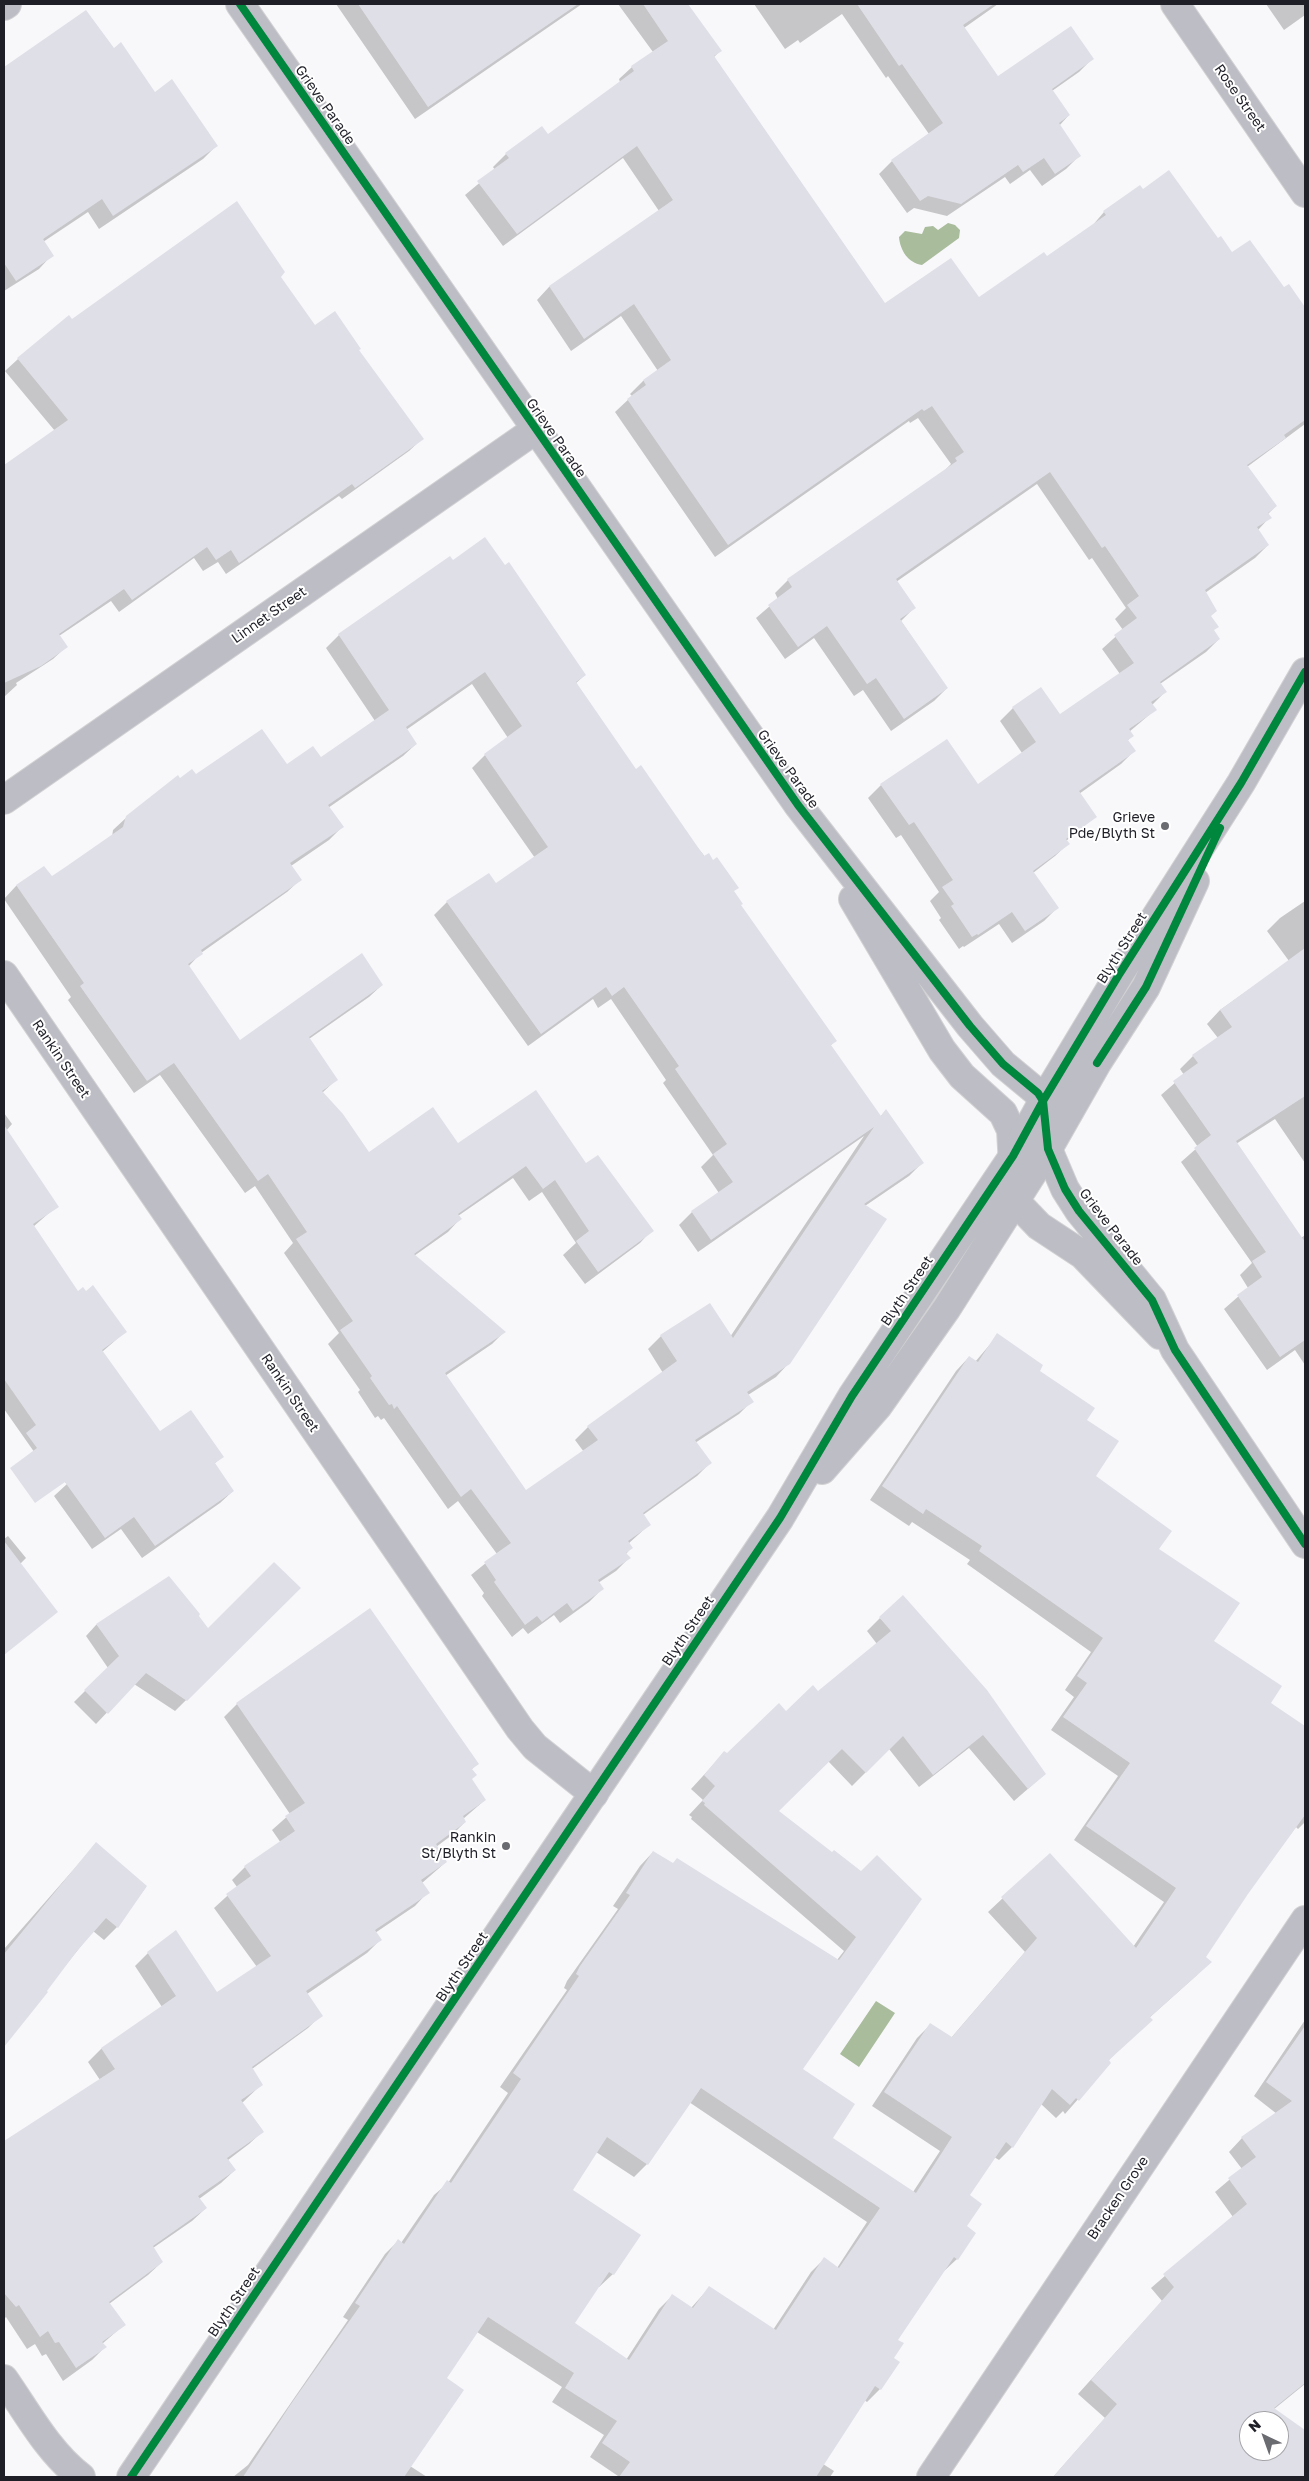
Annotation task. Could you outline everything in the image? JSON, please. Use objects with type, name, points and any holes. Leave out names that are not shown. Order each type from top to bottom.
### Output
[{"type":"street","name":"Grieve Parade","points":[[240,4],[798,805],[970,1026],[1003,1064],[1038,1093],[1043,1101],[1048,1149],[1064,1188],[1079,1212],[1152,1300],[1175,1350],[1305,1544]]},
{"type":"street","name":"Rose Street","points":[[1175,4],[1305,192]]},
{"type":"street","name":"Linnet Street","points":[[4,800],[535,430]]},
{"type":"street","name":"Blyth Street","points":[[130,2477],[780,1518],[852,1396],[1013,1156],[1043,1101],[1120,973],[1241,783],[1305,672]]},
{"type":"street","name":"Blyth Street","points":[[780,1518],[878,1406],[947,1308],[1048,1149],[1097,1063],[1146,987],[1241,783]]},
{"type":"street","name":"Grieve Parade","points":[[798,805],[942,1050],[962,1076],[1003,1113],[1011,1130],[1015,1201],[1037,1224],[1083,1255],[1175,1350]]},
{"type":"street","name":"Rankin Street","points":[[4,975],[520,1729],[535,1747],[594,1794]]},
{"type":"street","name":"Bracken Grove","points":[[931,2477],[1305,1920]]},
{"type":"street","points":[[4,2379],[63,2462],[81,2477]]},
{"type":"shaded area","points":[[948,223],[955,225],[960,230],[959,238],[922,265],[909,259],[901,247],[899,237],[905,231],[922,234],[925,227],[933,226],[938,230]]},
{"type":"shaded area","points":[[876,2001],[895,2013],[859,2067],[840,2054]]},
{"type":"building","points":[[358,4],[578,4],[428,107]]},
{"type":"building","points":[[643,4],[688,4],[722,51],[714,56],[885,303],[951,258],[979,297],[1044,252],[1047,256],[1106,215],[1103,211],[1140,185],[1143,189],[1169,170],[1218,238],[1221,236],[1232,252],[1250,240],[1284,287],[1289,284],[1305,307],[1305,420],[1284,435],[1286,438],[1247,465],[1277,506],[1268,513],[1272,518],[1257,527],[1269,545],[1205,590],[1217,611],[1211,616],[1219,627],[1214,630],[1220,639],[1160,682],[1167,692],[1151,702],[1157,710],[1129,729],[1134,736],[1128,740],[1136,751],[1079,791],[1097,817],[1066,839],[1070,844],[1033,871],[1059,908],[1025,931],[1012,912],[972,937],[951,906],[954,904],[942,887],[953,880],[914,822],[909,825],[880,784],[947,739],[978,784],[1036,742],[1012,707],[1041,687],[1060,714],[1134,663],[1114,635],[1137,618],[1127,605],[1139,596],[1105,546],[1102,548],[1050,472],[896,579],[916,608],[900,619],[948,688],[904,719],[876,678],[867,684],[827,626],[798,647],[768,605],[792,587],[787,579],[957,461],[955,458],[964,452],[932,406],[924,411],[922,409],[728,545],[627,399],[646,385],[643,380],[671,360],[634,304],[584,339],[549,286],[673,200],[637,146],[517,234],[477,181],[509,158],[505,153],[542,126],[548,134],[634,71],[631,66],[668,41]]},
{"type":"building","points":[[857,4],[994,4],[963,25],[998,76],[1071,26],[1094,59],[1052,89],[1070,115],[1059,123],[1081,156],[1055,174],[1044,158],[1023,172],[1018,165],[961,204],[928,196],[920,201],[891,160],[943,123],[902,64],[899,66]]},
{"type":"building","points":[[86,10],[114,48],[121,42],[155,92],[172,79],[218,146],[113,216],[102,199],[43,239],[54,256],[16,281],[4,263],[4,67]]},
{"type":"building","points":[[237,201],[285,272],[281,277],[315,325],[335,311],[361,349],[359,350],[424,439],[355,488],[352,484],[239,563],[231,550],[216,560],[207,547],[132,600],[124,589],[59,634],[68,647],[41,666],[4,683],[4,465],[68,420],[17,358],[69,315],[72,319]]},
{"type":"building","points":[[485,537],[505,565],[509,562],[586,675],[576,682],[636,769],[641,765],[704,856],[709,853],[713,860],[717,857],[739,888],[734,891],[743,904],[741,905],[837,1041],[831,1045],[881,1116],[886,1109],[924,1163],[864,1204],[887,1219],[790,1364],[747,1392],[754,1402],[695,1440],[712,1463],[643,1513],[651,1525],[628,1541],[633,1548],[626,1553],[631,1558],[598,1580],[604,1589],[573,1611],[567,1603],[542,1622],[537,1616],[525,1625],[494,1582],[496,1580],[484,1562],[511,1543],[471,1489],[461,1497],[397,1406],[394,1409],[392,1404],[389,1405],[370,1378],[372,1376],[340,1330],[353,1321],[296,1239],[307,1232],[268,1174],[258,1181],[174,1063],[147,1081],[80,986],[84,983],[16,885],[44,866],[52,876],[123,827],[126,816],[178,775],[180,778],[192,769],[196,774],[262,729],[287,764],[313,746],[321,757],[389,710],[338,634],[450,556],[453,560]],"holes":[[[485,672],[522,726],[484,754],[548,847],[496,883],[489,873],[446,901],[541,1034],[606,987],[612,996],[624,987],[679,1066],[675,1069],[727,1144],[713,1154],[733,1182],[691,1211],[711,1240],[874,1127],[733,1338],[710,1303],[660,1335],[677,1361],[587,1426],[598,1440],[526,1490],[445,1373],[506,1332],[414,1254],[462,1219],[458,1214],[526,1166],[543,1189],[555,1180],[589,1231],[576,1241],[598,1272],[654,1231],[598,1155],[586,1163],[536,1090],[458,1143],[433,1107],[369,1152],[343,1114],[322,1091],[338,1080],[309,1037],[383,985],[362,953],[240,1040],[188,964],[203,954],[201,950],[302,880],[290,863],[344,827],[328,805],[417,744],[406,727]]]},
{"type":"building","points":[[1305,948],[1305,1096],[1236,1141],[1305,1242],[1305,1340],[1280,1357],[1237,1295],[1262,1277],[1252,1261],[1266,1252],[1194,1148],[1211,1135],[1173,1081],[1198,1063],[1192,1055],[1232,1027],[1220,1010]]},
{"type":"building","points":[[4,1125],[59,1207],[33,1224],[78,1291],[83,1287],[86,1291],[93,1285],[127,1332],[102,1350],[160,1431],[191,1410],[224,1457],[215,1463],[234,1491],[155,1546],[134,1517],[105,1538],[65,1482],[35,1503],[10,1468],[37,1448],[26,1433],[36,1425],[4,1379]]},
{"type":"building","points":[[997,1333],[1043,1365],[1040,1371],[1095,1408],[1087,1420],[1119,1441],[1096,1476],[1172,1531],[1159,1549],[1240,1603],[1214,1641],[1282,1686],[1271,1703],[1305,1726],[1305,1815],[1248,1894],[1206,1957],[1212,1962],[1150,2017],[1153,2020],[1109,2060],[1111,2063],[1079,2101],[1076,2098],[1070,2105],[1052,2089],[1013,2148],[1006,2142],[970,2195],[982,2204],[967,2226],[976,2233],[958,2260],[954,2257],[898,2340],[904,2343],[894,2358],[900,2362],[881,2390],[875,2386],[816,2477],[619,2477],[630,2462],[602,2443],[617,2421],[565,2388],[574,2373],[488,2317],[447,2378],[464,2390],[404,2477],[243,2477],[291,2404],[360,2306],[355,2303],[398,2239],[404,2244],[447,2180],[451,2183],[521,2079],[513,2073],[579,1976],[576,1974],[580,1966],[630,1895],[626,1893],[653,1851],[673,1863],[677,1858],[839,1960],[856,1937],[704,1805],[705,1803],[702,1801],[715,1786],[704,1775],[724,1751],[727,1753],[779,1703],[786,1711],[813,1685],[818,1691],[891,1631],[879,1617],[903,1595],[987,1690],[1046,1774],[1028,1789],[983,1735],[933,1775],[903,1736],[866,1773],[842,1749],[779,1811],[832,1852],[834,1850],[861,1871],[877,1855],[922,1899],[803,2069],[855,2104],[833,2138],[916,2193],[952,2137],[884,2092],[930,2023],[952,2037],[1037,1938],[1001,1897],[1050,1853],[1136,1948],[1176,1888],[1086,1826],[1130,1763],[1063,1717],[1087,1683],[1077,1676],[1103,1638],[979,1551],[982,1546],[926,1509],[923,1514],[882,1486],[969,1356],[978,1362]],"holes":[[[701,2088],[880,2208],[839,2268],[824,2257],[776,2330],[709,2286],[693,2308],[672,2294],[629,2360],[575,2323],[609,2272],[614,2275],[641,2235],[573,2190],[607,2137],[648,2165]]]},
{"type":"building","points":[[4,1541],[58,1612],[4,1655]]},
{"type":"building","points":[[274,1562],[301,1588],[187,1701],[146,1673],[108,1714],[84,1690],[119,1656],[96,1624],[169,1576],[200,1614],[199,1616],[208,1628]]},
{"type":"building","points":[[370,1608],[479,1764],[472,1769],[477,1775],[472,1779],[486,1800],[463,1816],[466,1822],[436,1844],[447,1862],[421,1880],[430,1893],[375,1930],[382,1940],[306,1991],[323,2016],[252,2067],[263,2085],[241,2100],[264,2132],[227,2158],[236,2170],[198,2196],[207,2208],[153,2246],[163,2262],[109,2302],[126,2325],[102,2342],[107,2347],[76,2368],[59,2342],[55,2343],[48,2331],[40,2337],[19,2305],[16,2307],[4,2293],[4,2141],[115,2069],[101,2048],[176,1996],[147,1952],[176,1930],[217,1992],[271,1956],[226,1894],[251,1876],[244,1866],[295,1831],[285,1816],[305,1803],[236,1703]]},
{"type":"building","points":[[96,1842],[147,1886],[118,1928],[106,1918],[77,1951],[48,1992],[4,2047],[4,1954]]},
{"type":"building","points":[[1305,2026],[1305,2383],[1274,2408],[1278,2411],[1239,2411],[1239,2461],[1289,2461],[1289,2419],[1305,2430],[1305,2477],[1053,2477],[1117,2404],[1091,2380],[1174,2287],[1163,2274],[1247,2204],[1228,2178],[1256,2157],[1241,2137],[1292,2101],[1266,2082]]},
{"type":"cycle path","points":[[240,4],[798,805],[970,1026],[1003,1064],[1038,1093],[1043,1101],[1048,1149],[1065,1189],[1079,1211],[1152,1300],[1175,1350],[1305,1544]]},
{"type":"cycle path","points":[[131,2477],[780,1518],[852,1396],[1013,1156],[1043,1101],[1120,973],[1241,783],[1305,672]]},
{"type":"cycle path","points":[[1097,1063],[1146,987],[1220,828]]},
{"type":"place","name":"Grieve Pde/Blyth St","points":[[1165,826]]},
{"type":"place","name":"Rankin St/Blyth St","points":[[506,1846]]}]
